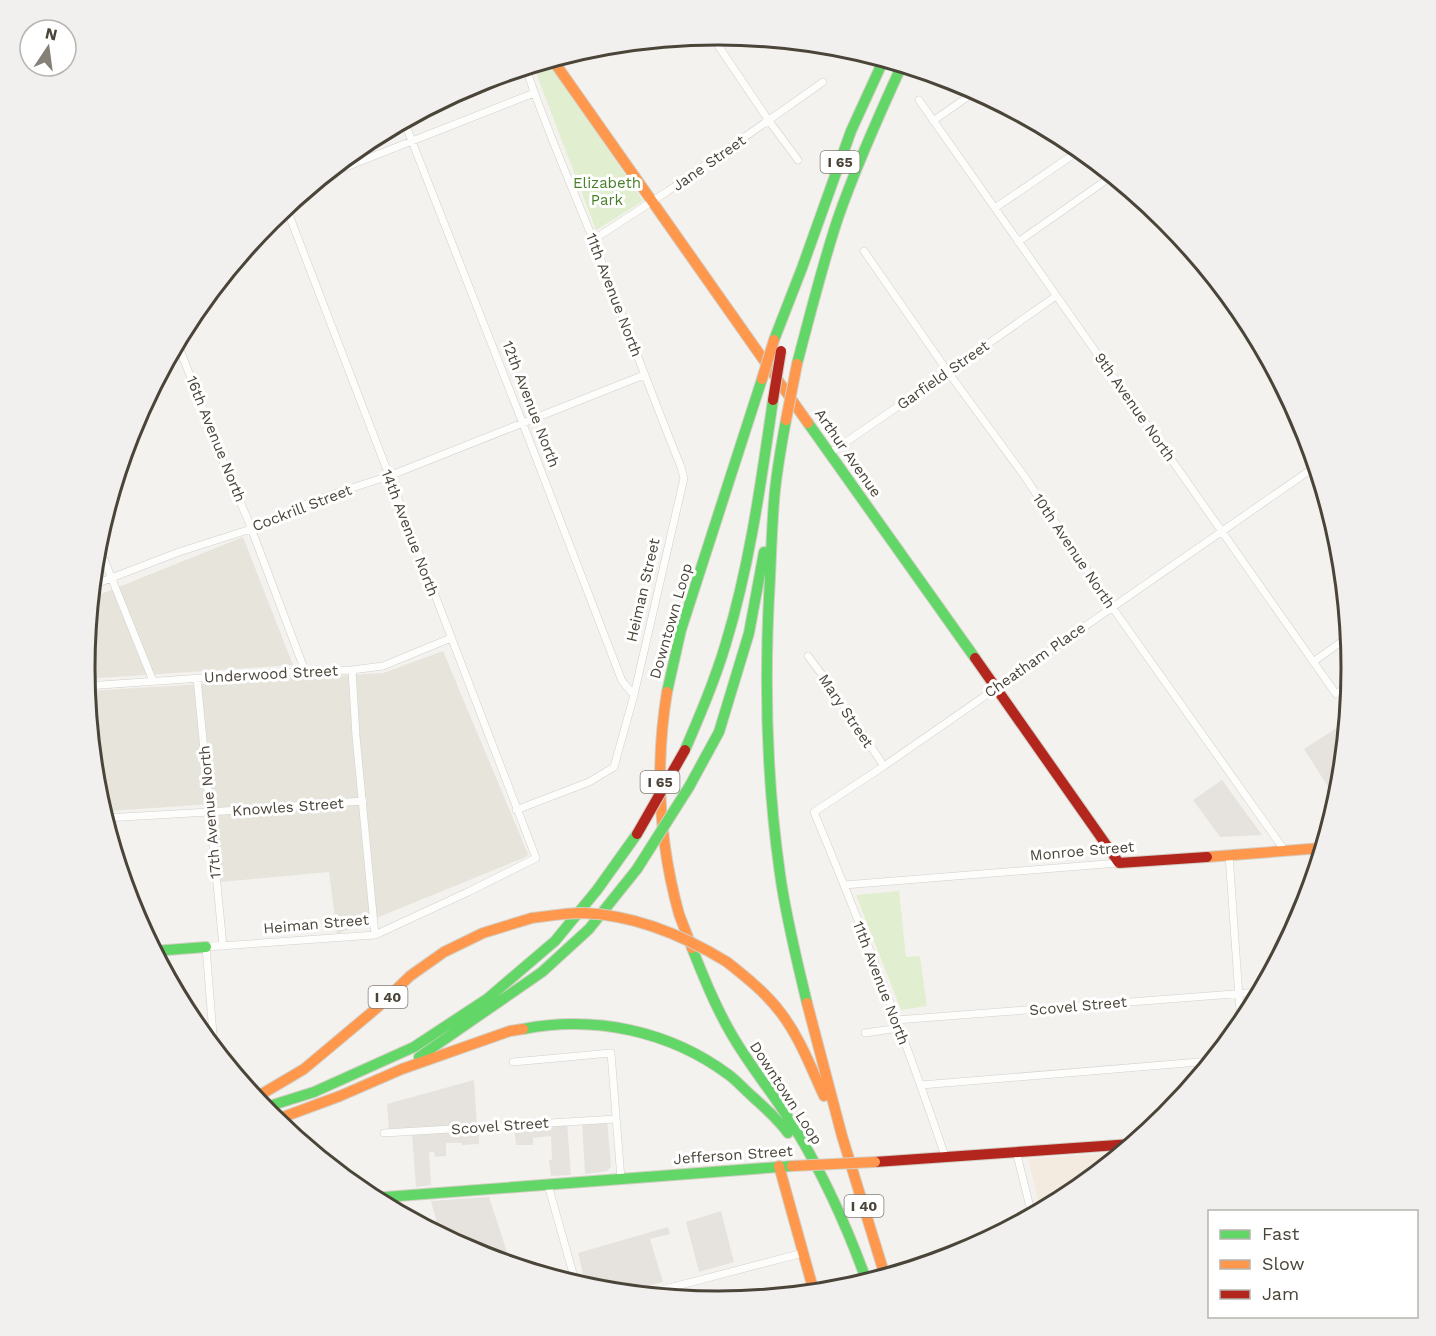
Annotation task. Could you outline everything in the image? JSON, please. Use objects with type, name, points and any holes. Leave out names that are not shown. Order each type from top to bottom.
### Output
[{"type":"main road","name":"Arthur Avenue","points":[[557,66],[1119,863]]},
{"type":"main road","name":"Downtown Loop","points":[[864,1273],[836,1204],[796,1130],[732,1036],[706,987],[680,916],[670,877],[660,799],[660,762],[664,713],[681,630],[774,339],[851,131],[881,66]]},
{"type":"main road","name":"Downtown Loop","points":[[883,1269],[842,1136],[814,1032],[795,954],[780,876],[769,775],[766,705],[767,627],[774,500],[778,465],[797,364],[817,287],[838,221],[877,117],[899,72]]},
{"type":"main road","points":[[273,1105],[314,1092],[414,1047],[487,999],[555,941],[597,890],[638,834],[685,750],[709,695],[730,631],[746,566],[782,351],[802,268]]},
{"type":"main road","points":[[402,1069],[542,972],[589,929],[637,869],[689,787],[719,732],[749,633],[774,500]]},
{"type":"main road","name":"Monroe Street","points":[[1119,863],[1314,849]]},
{"type":"main road","name":"I 40","points":[[263,1093],[304,1069],[378,1007],[410,976],[444,952],[483,933],[532,918],[561,914],[596,914],[633,921],[670,932],[706,948],[753,982],[780,1012],[803,1049],[842,1136]]},
{"type":"main road","name":"Heiman Street","points":[[162,950],[206,947]]},
{"type":"main road","points":[[285,1116],[402,1069],[510,1031],[568,1023],[602,1025],[634,1030],[666,1040],[729,1075],[779,1121],[813,1162]]},
{"type":"main road","name":"Jefferson Street","points":[[389,1197],[779,1166],[1118,1145]]},
{"type":"main road","points":[[779,1166],[812,1284]]},
{"type":"street","points":[[718,45],[798,160]]},
{"type":"street","name":"11th Avenue North","points":[[528,75],[681,467],[684,478],[682,490]]},
{"type":"street","name":"Jane Street","points":[[594,240],[653,202],[823,82]]},
{"type":"street","points":[[352,164],[534,93]]},
{"type":"street","points":[[933,121],[967,97]]},
{"type":"street","name":"9th Avenue North","points":[[919,100],[1313,662],[1336,694],[1340,691]]},
{"type":"street","name":"12th Avenue North","points":[[407,128],[622,681],[634,695]]},
{"type":"street","points":[[995,208],[1072,156]]},
{"type":"street","points":[[1018,242],[1105,181]]},
{"type":"street","name":"14th Avenue North","points":[[289,216],[536,858]]},
{"type":"street","name":"10th Avenue North","points":[[864,251],[1025,477],[1112,607],[1285,851]]},
{"type":"street","name":"Garfield Street","points":[[830,453],[1056,296]]},
{"type":"street","name":"16th Avenue North","points":[[181,352],[305,671]]},
{"type":"street","name":"Cockrill Street","points":[[101,582],[179,552],[251,529],[315,500],[389,477],[644,375]]},
{"type":"street","name":"Cheatham Place","points":[[814,812],[884,766],[1309,471]]},
{"type":"street","name":"Heiman Street","points":[[516,810],[589,782],[614,767],[634,695],[682,490]]},
{"type":"street","points":[[104,561],[153,681]]},
{"type":"street","name":"Underwood Street","points":[[95,685],[352,670],[383,666],[451,638]]},
{"type":"street","points":[[1313,662],[1340,642]]},
{"type":"street","name":"Mary Street","points":[[808,656],[884,766]]},
{"type":"street","points":[[352,670],[375,935]]},
{"type":"street","name":"17th Avenue North","points":[[197,678],[222,946]]},
{"type":"street","name":"Knowles Street","points":[[113,818],[363,801]]},
{"type":"street","name":"11th Avenue North","points":[[814,812],[921,1085],[945,1156]]},
{"type":"street","points":[[1229,855],[1239,1009]]},
{"type":"street","name":"Heiman Street","points":[[206,947],[375,935],[536,858]]},
{"type":"street","name":"Monroe Street","points":[[844,885],[1119,863]]},
{"type":"street","points":[[206,947],[213,1032]]},
{"type":"street","name":"Scovel Street","points":[[896,1020],[1250,992]]},
{"type":"street","points":[[865,1033],[899,1029]]},
{"type":"street","points":[[513,1062],[611,1053],[621,1179]]},
{"type":"street","points":[[921,1085],[1200,1062]]},
{"type":"street","name":"Scovel Street","points":[[384,1133],[616,1119]]},
{"type":"street","points":[[1016,1151],[1030,1207]]},
{"type":"street","points":[[548,1185],[573,1274]]},
{"type":"street","points":[[666,1289],[803,1253]]},
{"type":"shaded area","points":[[243,537],[293,665],[95,678],[99,595]]},
{"type":"shaded area","points":[[443,651],[528,854],[526,857],[337,934],[329,872],[220,882],[212,804],[112,811],[100,749],[96,690],[383,673]]},
{"type":"shaded area","points":[[1338,727],[1329,789],[1304,749]]},
{"type":"shaded area","points":[[1222,780],[1262,835],[1220,837],[1193,800]]},
{"type":"shaded area","points":[[474,1080],[477,1125],[389,1131],[387,1104]]},
{"type":"shaded area","points":[[607,1119],[611,1167],[607,1171],[585,1174],[582,1121]]},
{"type":"shaded area","points":[[567,1122],[571,1175],[551,1176],[549,1160],[552,1160],[551,1136],[533,1138],[533,1145],[516,1145],[514,1125]]},
{"type":"shaded area","points":[[479,1129],[479,1144],[446,1143],[446,1156],[435,1157],[434,1152],[429,1152],[431,1185],[416,1187],[412,1134]]},
{"type":"shaded area","points":[[1108,1153],[1038,1202],[1028,1159]]},
{"type":"shaded area","points":[[489,1197],[508,1254],[437,1224],[431,1201]]},
{"type":"shaded area","points":[[721,1211],[734,1262],[699,1272],[686,1222]]},
{"type":"shaded area","points":[[668,1227],[670,1234],[650,1239],[663,1282],[645,1287],[583,1276],[578,1253]]},
{"type":"green space","name":"Elizabeth Park","points":[[552,67],[643,201],[596,230],[536,73]]},
{"type":"green space","points":[[899,891],[906,957],[920,956],[927,1006],[901,1010],[856,895]]},
{"type":"traffic: fast","points":[[774,340],[851,131],[881,66]]},
{"type":"traffic: fast","points":[[797,364],[838,218],[860,160],[899,72]]},
{"type":"traffic: fast","points":[[667,692],[681,630],[762,379]]},
{"type":"traffic: fast","points":[[685,750],[717,670],[742,583],[754,523],[773,400]]},
{"type":"traffic: fast","points":[[786,420],[775,491],[768,615],[769,764],[780,874],[807,1003]]},
{"type":"traffic: fast","points":[[808,423],[975,658]]},
{"type":"traffic: fast","points":[[689,787],[719,732],[749,633],[764,552]]},
{"type":"traffic: fast","points":[[637,869],[689,787]]},
{"type":"traffic: fast","points":[[273,1105],[314,1092],[414,1047],[487,999],[555,941],[597,890],[637,834]]},
{"type":"traffic: fast","points":[[419,1057],[542,972],[589,929],[637,869]]},
{"type":"traffic: fast","points":[[162,950],[206,947]]},
{"type":"traffic: fast","points":[[692,948],[715,1004],[732,1035],[807,1148],[844,1223],[864,1274]]},
{"type":"traffic: fast","points":[[523,1029],[577,1024],[631,1030],[657,1037],[682,1047],[732,1077],[788,1133]]},
{"type":"traffic: fast","points":[[389,1197],[792,1166]]},
{"type":"traffic: slow","points":[[557,66],[808,423]]},
{"type":"traffic: slow","points":[[762,379],[774,340]]},
{"type":"traffic: slow","points":[[786,420],[797,364]]},
{"type":"traffic: slow","points":[[667,692],[660,776],[663,832],[672,887],[692,948]]},
{"type":"traffic: slow","points":[[1207,857],[1314,849]]},
{"type":"traffic: slow","points":[[532,918],[583,913],[640,922],[676,935],[727,962]]},
{"type":"traffic: slow","points":[[263,1093],[304,1069],[378,1007],[410,976],[444,952],[483,933],[532,918]]},
{"type":"traffic: slow","points":[[727,962],[762,992],[781,1013],[800,1043],[824,1096]]},
{"type":"traffic: slow","points":[[807,1003],[842,1136],[883,1269]]},
{"type":"traffic: slow","points":[[285,1116],[402,1069],[510,1031],[523,1029]]},
{"type":"traffic: slow","points":[[792,1166],[875,1162]]},
{"type":"traffic: slow","points":[[779,1166],[812,1284]]},
{"type":"traffic: jam","points":[[773,400],[781,351]]},
{"type":"traffic: jam","points":[[975,658],[1119,863],[1207,857]]},
{"type":"traffic: jam","points":[[637,834],[685,750]]},
{"type":"traffic: jam","points":[[875,1162],[1118,1145]]}]
